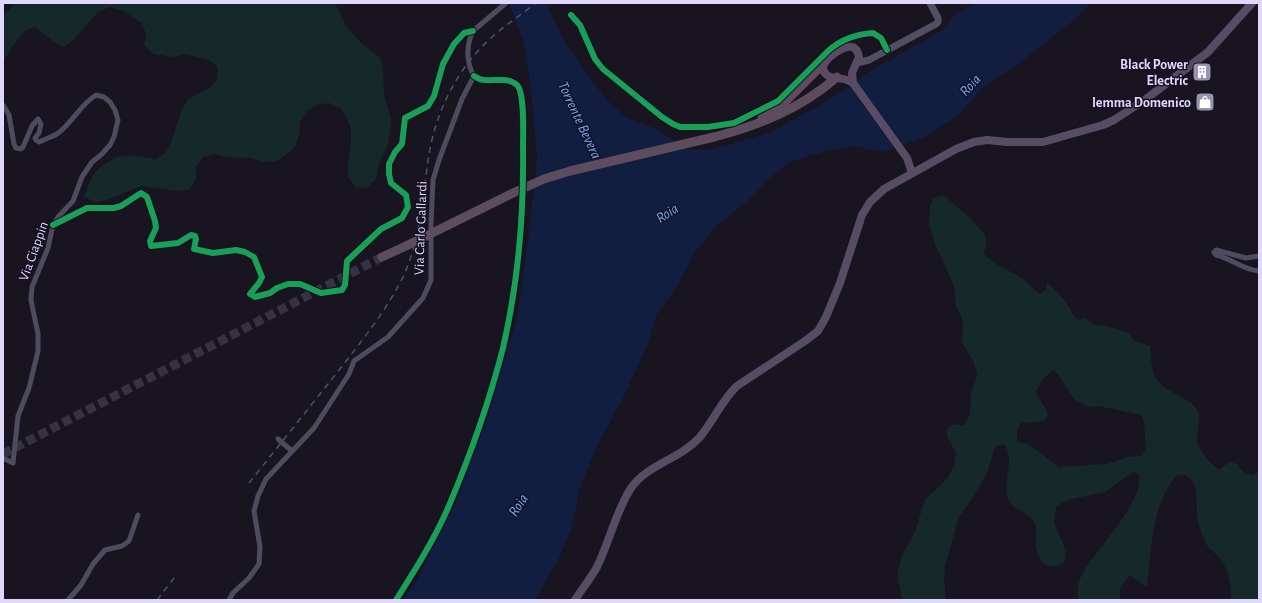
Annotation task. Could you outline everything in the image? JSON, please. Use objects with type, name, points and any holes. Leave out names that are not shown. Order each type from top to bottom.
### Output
[{"type":"highway","points":[[747,128],[787,100],[824,63]]},
{"type":"highway","points":[[382,257],[514,192],[544,179],[570,171],[714,137],[747,128],[773,118],[810,98],[837,77]]},
{"type":"main road","points":[[575,600],[597,567],[615,521],[630,489],[639,479],[648,470],[676,455],[699,438],[730,393],[737,386],[818,331],[826,317],[840,283],[859,223],[870,202],[884,189],[956,149],[974,142],[987,140],[1007,142],[1043,142],[1103,125],[1114,120],[1125,114],[1202,57],[1252,3]]},
{"type":"main road","points":[[854,83],[852,73],[859,57],[857,50],[851,47],[845,47],[827,59],[824,63],[826,75],[848,79],[854,83],[916,171]]},
{"type":"main road","points":[[837,77],[856,64]]},
{"type":"street","points":[[396,600],[416,568],[447,509],[474,441],[494,383],[503,347],[514,286],[520,235],[524,174],[521,92],[518,86],[512,82],[503,80],[484,80],[474,76],[470,69],[468,49],[473,31],[497,8],[506,3]]},
{"type":"street","points":[[856,64],[873,58],[936,24],[938,22],[938,18],[930,3]]},
{"type":"street","points":[[571,15],[580,25],[595,59],[602,69],[662,117],[680,127],[708,127],[734,123],[759,111],[778,101],[829,50],[838,43],[850,38],[873,33],[884,41],[887,50]]},
{"type":"street","points":[[53,225],[87,208],[114,208],[121,206],[141,193],[147,197],[155,221],[156,228],[150,241],[151,246],[178,242],[191,235],[195,236],[196,239],[194,249],[213,253],[236,250],[245,252],[254,257],[262,277],[250,294],[255,297],[270,293],[277,288],[288,284],[300,284],[321,293],[342,290],[345,285],[347,261],[381,229],[402,218],[408,207],[406,194],[391,184],[389,174],[389,164],[395,152],[402,144],[405,118],[428,106],[434,96],[443,64],[454,44],[464,33],[473,31]]},
{"type":"street","points":[[857,50],[866,57],[873,58]]},
{"type":"street","name":"Via Carlo Gallardi","points":[[229,600],[233,593],[249,578],[259,564],[260,547],[254,511],[258,496],[266,479],[314,428],[349,374],[354,361],[388,337],[423,298],[427,290],[431,280],[433,180],[462,99],[474,76]]},
{"type":"street","name":"Via Ciappin","points":[[3,105],[9,115],[14,144],[16,148],[21,149],[32,126],[38,119],[41,124],[41,129],[35,138],[39,142],[56,134],[67,125],[88,100],[96,95],[104,97],[110,102],[115,110],[118,120],[114,137],[110,145],[92,162],[82,177],[73,201],[58,217],[53,225],[44,259],[36,274],[32,287],[32,300],[38,334],[38,351],[29,388],[18,416],[13,463],[3,458]]},
{"type":"street","points":[[1259,256],[1246,258],[1216,250],[1214,252],[1216,255],[1225,257],[1248,270],[1259,271]]},
{"type":"street","points":[[278,439],[292,451]]},
{"type":"street","points":[[68,600],[81,585],[93,564],[105,550],[122,546],[129,541],[138,515]]},
{"type":"green space","points":[[13,3],[335,3],[346,26],[362,44],[381,58],[384,95],[391,119],[388,143],[378,167],[376,179],[367,188],[356,187],[348,177],[351,129],[347,118],[340,108],[329,103],[317,105],[306,112],[300,122],[299,135],[295,147],[276,161],[264,162],[251,158],[226,157],[215,154],[203,157],[196,167],[196,179],[189,190],[177,191],[141,186],[107,200],[95,202],[84,197],[96,171],[112,160],[124,156],[156,159],[166,152],[182,109],[188,99],[209,88],[217,80],[218,68],[210,60],[186,54],[174,57],[153,54],[144,45],[146,34],[142,23],[122,10],[110,7],[98,12],[74,39],[64,47],[54,42],[35,27],[24,31],[3,62],[3,15],[12,7]]},
{"type":"green space","points":[[939,196],[945,196],[970,218],[984,233],[986,247],[983,254],[1001,267],[1023,279],[1039,294],[1046,290],[1047,283],[1062,297],[1078,320],[1084,318],[1095,325],[1106,326],[1130,333],[1133,340],[1150,346],[1152,367],[1157,380],[1167,389],[1186,399],[1198,411],[1199,419],[1197,442],[1201,451],[1208,460],[1219,469],[1230,462],[1237,464],[1241,470],[1246,473],[1253,475],[1259,472],[1259,600],[1231,600],[1230,583],[1225,566],[1219,557],[1207,545],[1200,528],[1197,516],[1196,489],[1188,477],[1181,475],[1177,476],[1172,481],[1163,497],[1155,521],[1147,586],[1143,585],[1129,575],[1120,589],[1120,600],[1078,600],[1079,581],[1086,568],[1126,513],[1134,499],[1139,486],[1139,474],[1133,472],[1105,492],[1071,499],[1056,506],[1054,521],[1064,545],[1066,555],[1062,564],[1048,566],[1044,564],[1039,557],[1036,545],[1036,528],[1034,522],[1029,516],[1011,504],[1009,500],[1006,488],[1009,456],[1004,444],[998,445],[994,450],[985,477],[959,517],[945,566],[944,579],[946,600],[902,600],[897,573],[902,556],[916,529],[925,499],[948,477],[954,466],[956,453],[947,436],[947,430],[951,425],[964,425],[970,414],[971,392],[977,374],[973,361],[963,344],[962,318],[956,306],[954,286],[935,244],[929,225],[930,206],[933,199]],"holes":[[[1053,370],[1060,377],[1074,399],[1088,407],[1099,406],[1142,415],[1146,448],[1141,456],[1128,457],[1107,464],[1059,467],[1028,444],[1017,442],[1017,430],[1021,423],[1045,420],[1048,414],[1036,392],[1043,379]]]},
{"type":"water","points":[[509,3],[546,3],[565,43],[605,98],[625,117],[656,129],[687,149],[709,150],[769,133],[809,111],[853,85],[865,74],[941,31],[956,14],[975,3],[1090,3],[1080,15],[1016,66],[984,86],[958,116],[925,137],[883,152],[853,146],[826,151],[789,162],[770,178],[747,202],[719,223],[695,252],[678,285],[657,314],[647,346],[624,396],[599,442],[581,484],[571,531],[555,566],[535,600],[403,600],[416,582],[456,501],[484,427],[517,318],[528,241],[537,158],[531,89],[523,40]]},
{"type":"tunnel","points":[[3,454],[382,257]]},
{"type":"railway","points":[[249,483],[363,339],[388,303],[403,277],[413,251],[416,237],[434,131],[440,113],[457,80],[467,64],[493,36],[536,3]]},
{"type":"railway","points":[[157,600],[174,578]]},
{"type":"cycle path","points":[[571,15],[580,25],[595,59],[603,69],[662,117],[680,127],[708,127],[734,123],[778,101],[829,50],[850,38],[873,33],[881,38],[887,50]]},
{"type":"cycle path","points":[[53,225],[87,208],[114,208],[121,206],[141,193],[147,197],[155,221],[156,228],[150,241],[151,246],[178,243],[191,235],[195,236],[196,239],[194,249],[213,253],[236,250],[245,252],[254,257],[262,277],[250,294],[255,297],[270,293],[277,288],[288,284],[300,284],[321,293],[342,290],[345,285],[347,261],[381,229],[402,218],[408,207],[406,195],[391,183],[389,174],[389,164],[395,152],[402,144],[405,118],[428,106],[434,96],[443,64],[454,44],[464,33],[473,31]]},
{"type":"cycle path","points":[[396,600],[437,532],[464,469],[498,369],[513,299],[521,223],[523,172],[523,124],[520,89],[517,85],[510,81],[484,80],[474,76]]},
{"type":"place","name":"Black Power Electric","points":[[1202,72]]},
{"type":"place","name":"Iemma Domenico","points":[[1205,102]]},
{"type":"water label","name":"Roia","points":[[970,85]]},
{"type":"water label","name":"Torrente Bevera","points":[[580,120]]},
{"type":"water label","name":"Roia","points":[[667,213]]},
{"type":"water label","name":"Roia","points":[[518,505]]}]
